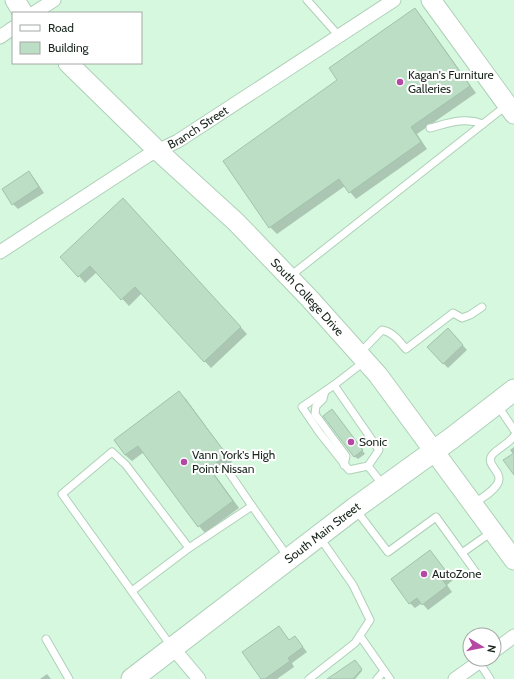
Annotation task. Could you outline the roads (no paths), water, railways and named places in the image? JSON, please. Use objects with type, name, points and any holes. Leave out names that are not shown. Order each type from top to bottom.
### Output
[{"type":"main road","points":[[15,0],[22,12]]},
{"type":"main road","points":[[431,0],[511,110]]},
{"type":"main road","name":"South College Drive","points":[[69,64],[158,150],[236,222],[362,357],[378,375],[433,452],[514,560]]},
{"type":"main road","name":"South Main Street","points":[[132,679],[355,508],[433,452],[514,390]]},
{"type":"street","points":[[36,12],[54,0]]},
{"type":"street","name":"Branch Street","points":[[0,252],[147,156],[178,141],[394,0]]},
{"type":"street","points":[[0,37],[12,29]]},
{"type":"street","points":[[502,645],[514,636]]},
{"type":"street","points":[[173,648],[199,679]]},
{"type":"street","points":[[455,679],[471,667]]},
{"type":"lane","points":[[307,0],[339,36]]},
{"type":"lane","points":[[288,277],[483,124],[511,110]]},
{"type":"lane","points":[[430,128],[459,120],[468,120],[483,124]]},
{"type":"lane","points":[[334,385],[380,450],[368,466],[349,470],[319,432],[302,407],[334,385],[362,357],[382,330],[393,334],[406,349],[453,313],[462,318],[470,315],[482,307]]},
{"type":"lane","points":[[325,391],[323,399],[316,406],[315,414],[346,456],[344,465]]},
{"type":"lane","points":[[496,404],[514,430]]},
{"type":"lane","points":[[473,504],[490,491],[498,482],[499,476],[490,462],[490,458],[512,440],[514,436]]},
{"type":"lane","points":[[173,648],[62,494],[112,452],[126,465],[189,548]]},
{"type":"lane","points":[[368,466],[385,487]]},
{"type":"lane","points":[[226,468],[289,559]]},
{"type":"lane","points":[[132,591],[189,548],[252,506]]},
{"type":"lane","points":[[355,508],[388,552],[436,518],[477,574]]},
{"type":"lane","points":[[462,553],[493,531]]},
{"type":"lane","points":[[309,679],[355,643],[370,620],[353,585],[318,536]]},
{"type":"lane","points":[[360,636],[390,679]]},
{"type":"lane","points":[[46,639],[69,679]]},
{"type":"lane","points":[[484,667],[490,679]]},
{"type":"lane","points":[[377,679],[384,671]]},
{"type":"place","name":"Kagan's Furniture Galleries","points":[[400,82]]},
{"type":"place","name":"Sonic","points":[[351,442]]},
{"type":"place","name":"Vann York's High Point Nissan","points":[[184,462]]},
{"type":"place","name":"AutoZone","points":[[424,574]]}]
